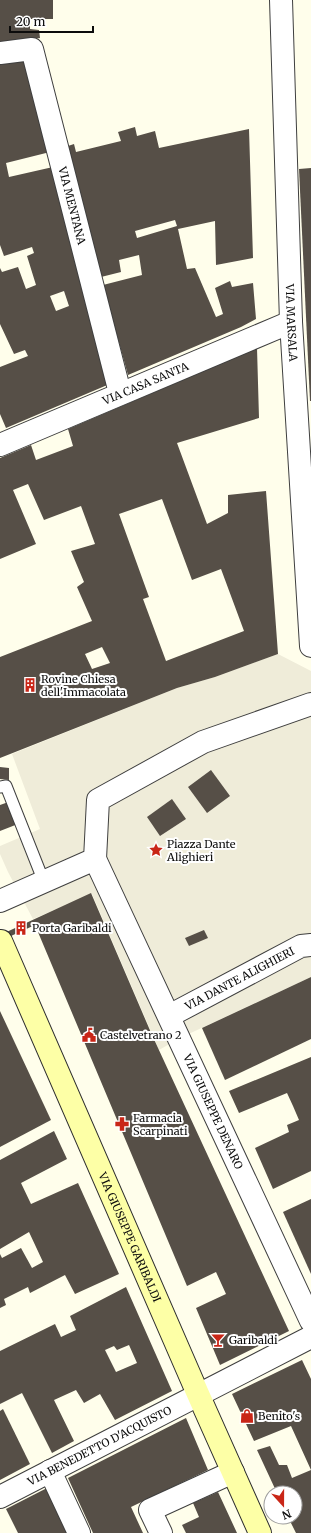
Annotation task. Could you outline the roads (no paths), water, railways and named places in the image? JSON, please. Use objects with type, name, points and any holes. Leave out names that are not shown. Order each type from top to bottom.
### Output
[{"type":"main road","name":"VIA GIUSEPPE GARIBALDI","points":[[1,941],[260,1533]]},
{"type":"street","name":"VIA MARSALA","points":[[281,0],[291,322],[311,646]]},
{"type":"street","name":"VIA MENTANA","points":[[0,53],[32,49],[120,393]]},
{"type":"street","name":"VIA CASA SANTA","points":[[0,445],[291,322]]},
{"type":"street","points":[[0,901],[95,859],[98,800],[204,742],[311,704]]},
{"type":"street","name":"VIA GIUSEPPE DENARO","points":[[95,859],[311,1321]]},
{"type":"street","name":"VIA DANTE ALIGHIERI","points":[[169,1016],[301,946],[311,945]]},
{"type":"street","name":"VIA BENEDETTO D'ACQUISTO","points":[[0,1497],[311,1337]]},
{"type":"street","points":[[50,1471],[80,1533]]},
{"type":"street","points":[[160,1533],[150,1510],[233,1472]]},
{"type":"lane","points":[[0,787],[6,786],[44,882]]},
{"type":"place","name":"Rovine Chiesa dell'Immacolata","points":[[30,685]]},
{"type":"place","name":"Piazza Dante Alighieri","points":[[156,850]]},
{"type":"place","name":"Porta Garibaldi","points":[[21,928]]},
{"type":"place","name":"Castelvetrano 2","points":[[89,1035]]},
{"type":"place","name":"Farmacia Scarpinati","points":[[122,1124]]},
{"type":"place","name":"Garibaldi","points":[[218,1340]]},
{"type":"place","name":"Benito's","points":[[247,1416]]}]
